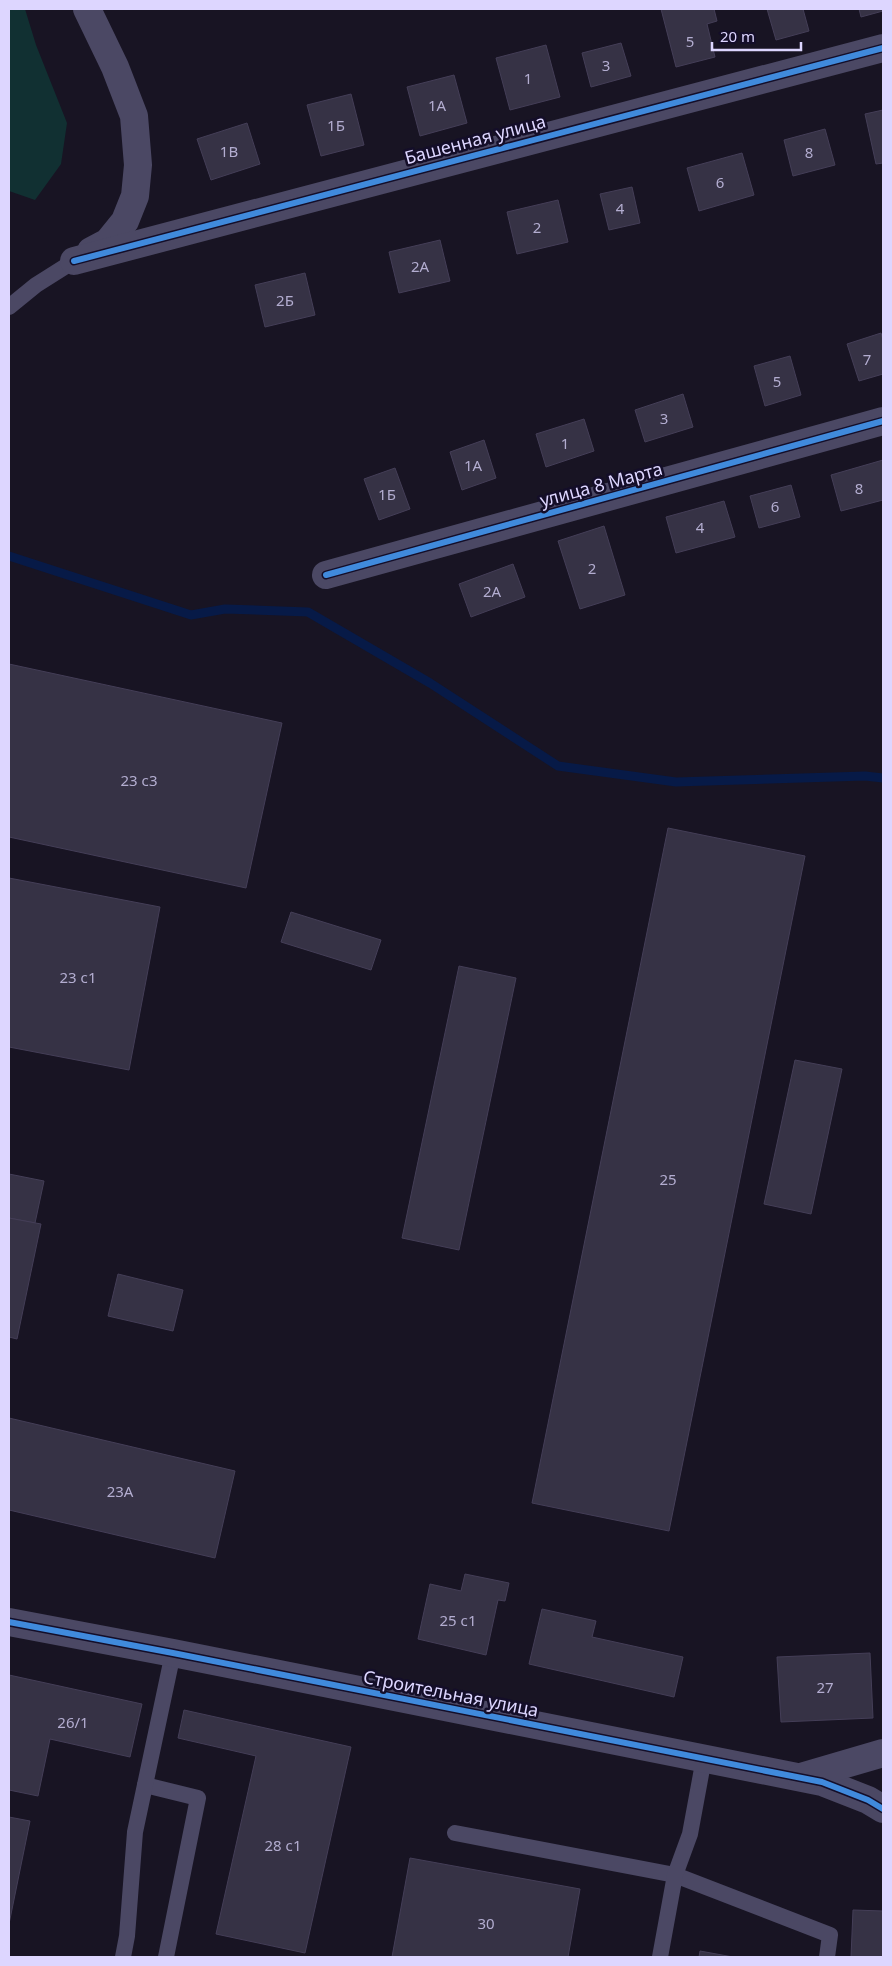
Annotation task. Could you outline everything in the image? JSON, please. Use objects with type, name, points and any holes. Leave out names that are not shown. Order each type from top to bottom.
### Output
[{"type":"street","points":[[74,260],[108,242],[125,221],[135,196],[138,165],[134,116],[115,67],[87,9]]},
{"type":"street","name":"Башенная улица","points":[[74,260],[883,48]]},
{"type":"street","name":"улица 8 Марта","points":[[326,575],[883,422]]},
{"type":"street","name":"Строительная улица","points":[[9,1622],[800,1777],[822,1782],[868,1800],[883,1809]]},
{"type":"street","points":[[800,1777],[883,1753]]},
{"type":"lane","points":[[9,307],[36,285],[74,260]]},
{"type":"lane","points":[[123,1957],[127,1936],[135,1832],[173,1653]]},
{"type":"lane","points":[[660,1957],[675,1875],[690,1834],[704,1758]]},
{"type":"lane","points":[[145,1785],[198,1798],[166,1957]]},
{"type":"lane","points":[[454,1833],[675,1875],[830,1935],[826,1957]]},
{"type":"green space","points":[[9,9],[25,9],[36,45],[67,123],[61,164],[35,200],[9,191]]},
{"type":"building","points":[[661,9],[714,9],[717,21],[707,24],[715,57],[676,67]]},
{"type":"building","points":[[767,9],[803,9],[809,31],[776,40]]},
{"type":"building","points":[[859,9],[883,9],[883,11],[861,17]]},
{"type":"building","points":[[621,43],[631,76],[591,87],[582,53]]},
{"type":"building","points":[[546,45],[560,97],[510,110],[496,58]]},
{"type":"building","points":[[454,75],[467,123],[420,136],[407,87]]},
{"type":"building","points":[[351,94],[364,145],[321,156],[307,105]]},
{"type":"building","points":[[883,110],[883,163],[876,164],[865,114]]},
{"type":"building","points":[[247,123],[260,164],[211,180],[197,139]]},
{"type":"building","points":[[825,129],[835,165],[793,176],[784,140]]},
{"type":"building","points":[[742,153],[754,195],[699,211],[687,168]]},
{"type":"building","points":[[632,187],[640,223],[609,230],[600,194]]},
{"type":"building","points":[[558,200],[568,242],[517,254],[507,212]]},
{"type":"building","points":[[440,240],[450,281],[399,293],[389,252]]},
{"type":"building","points":[[305,273],[315,315],[265,327],[255,285]]},
{"type":"building","points":[[881,333],[883,340],[883,374],[859,381],[847,344]]},
{"type":"building","points":[[790,356],[801,395],[765,406],[754,366]]},
{"type":"building","points":[[683,394],[693,427],[645,442],[635,410]]},
{"type":"building","points":[[584,419],[594,451],[546,467],[536,434]]},
{"type":"building","points":[[484,440],[496,478],[462,490],[450,452]]},
{"type":"building","points":[[883,460],[883,500],[841,511],[831,475]]},
{"type":"building","points":[[395,468],[410,509],[379,520],[364,479]]},
{"type":"building","points":[[791,485],[800,517],[759,528],[750,496]]},
{"type":"building","points":[[724,501],[735,537],[676,553],[666,517]]},
{"type":"building","points":[[604,526],[625,595],[580,609],[558,541]]},
{"type":"building","points":[[513,564],[525,597],[471,617],[459,584]]},
{"type":"building","points":[[9,664],[282,723],[246,888],[9,837]]},
{"type":"building","points":[[668,828],[805,856],[669,1531],[532,1503]]},
{"type":"building","points":[[9,878],[160,907],[129,1070],[9,1047]]},
{"type":"building","points":[[291,912],[381,940],[371,970],[281,942]]},
{"type":"building","points":[[459,966],[516,978],[459,1250],[402,1238]]},
{"type":"building","points":[[795,1060],[842,1069],[811,1214],[764,1204]]},
{"type":"building","points":[[9,1174],[44,1181],[35,1223],[9,1218]]},
{"type":"building","points":[[9,1218],[41,1224],[17,1339],[9,1337]]},
{"type":"building","points":[[118,1274],[183,1290],[173,1331],[108,1316]]},
{"type":"building","points":[[9,1418],[235,1471],[215,1558],[9,1510]]},
{"type":"building","points":[[465,1574],[509,1583],[505,1601],[498,1600],[486,1655],[418,1639],[430,1584],[461,1591]]},
{"type":"building","points":[[542,1609],[596,1621],[592,1637],[683,1657],[674,1697],[529,1664]]},
{"type":"building","points":[[870,1653],[873,1718],[781,1722],[777,1657]]},
{"type":"building","points":[[9,1675],[142,1704],[130,1757],[50,1739],[38,1796],[9,1790]]},
{"type":"building","points":[[184,1710],[351,1747],[305,1953],[216,1934],[256,1756],[178,1738]]},
{"type":"building","points":[[9,1817],[30,1821],[9,1924]]},
{"type":"building","points":[[410,1858],[580,1889],[568,1957],[392,1957]]},
{"type":"building","points":[[853,1910],[883,1911],[883,1957],[851,1957]]},
{"type":"building","points":[[700,1951],[733,1957],[699,1957]]},
{"type":"waterway","points":[[9,556],[191,615],[225,609],[308,612],[430,683],[558,766],[676,782],[865,776],[883,778]]},
{"type":"cycle path","points":[[74,261],[883,48]]},
{"type":"cycle path","points":[[326,575],[883,421]]},
{"type":"cycle path","points":[[9,1622],[822,1782],[868,1800],[883,1809]]}]
